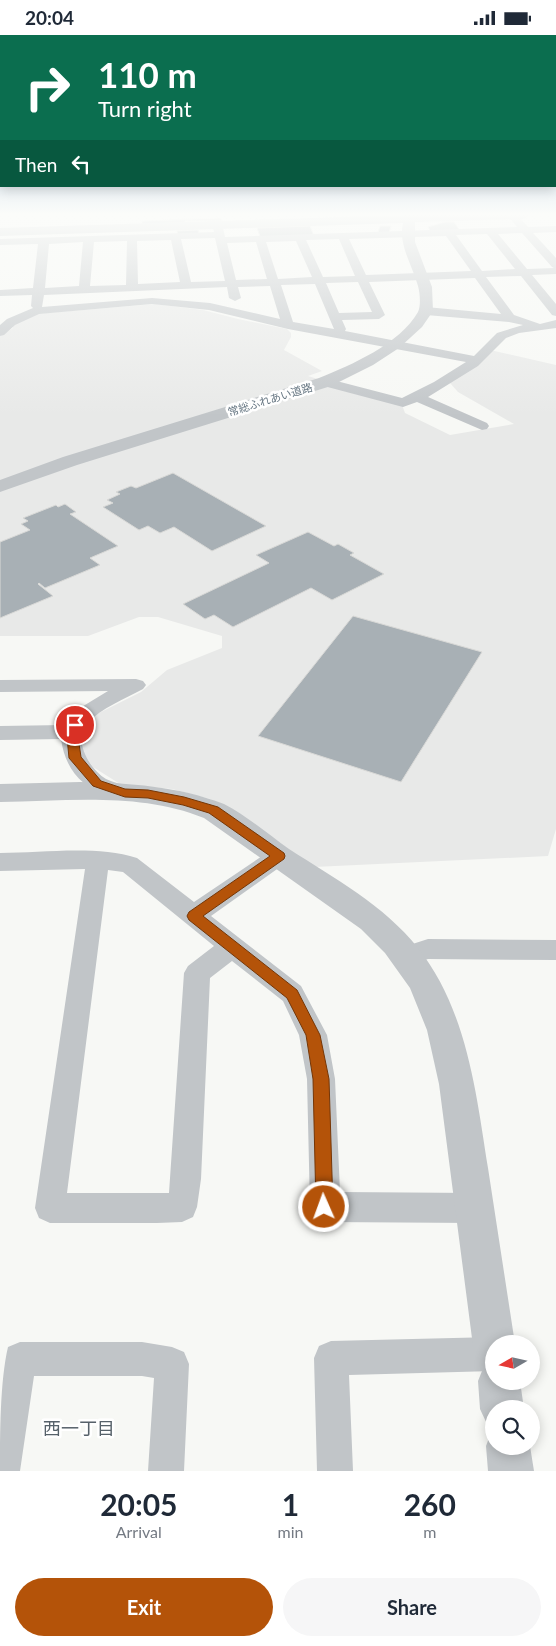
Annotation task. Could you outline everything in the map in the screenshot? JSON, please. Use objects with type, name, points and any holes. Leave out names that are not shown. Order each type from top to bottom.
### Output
[{"type":"street","points":[[37,311],[39,282]]},
{"type":"street","points":[[84,290],[85,282]]},
{"type":"street","points":[[132,282],[132,288]]},
{"type":"street","points":[[185,282],[186,286]]},
{"type":"street","points":[[0,293],[296,282]]},
{"type":"street","points":[[319,282],[342,334]]},
{"type":"street","points":[[335,317],[380,315],[364,282]]},
{"type":"street","points":[[423,282],[426,292],[426,311],[510,318],[549,327]]},
{"type":"street","points":[[485,282],[510,318]]},
{"type":"street","points":[[532,282],[556,312]]},
{"type":"street","points":[[274,283],[288,325]]},
{"type":"street","points":[[231,284],[239,315]]},
{"type":"street","points":[[0,332],[6,322],[37,311],[152,301],[210,307],[288,325],[476,360]]},
{"type":"street","name":"常総ふれあい道路","points":[[0,486],[70,461],[326,382],[367,363],[394,345],[409,333],[426,311]]},
{"type":"street","points":[[326,382],[402,403],[418,397],[447,381],[476,360],[489,346],[507,333],[549,327]]},
{"type":"street","points":[[418,397],[482,426]]},
{"type":"street","points":[[0,686],[136,685],[91,710],[75,725],[73,732],[72,748],[75,758],[88,774],[97,783],[125,793]]},
{"type":"street","points":[[0,733],[73,732]]},
{"type":"street","points":[[0,793],[148,794],[184,801],[213,810],[359,911],[378,926],[406,956],[433,1001],[443,1024],[451,1052],[492,1335]]},
{"type":"street","points":[[193,916],[279,856]]},
{"type":"street","points":[[98,860],[50,1208],[157,1209],[182,1207],[186,1179],[197,973],[233,946]]},
{"type":"street","points":[[0,862],[98,860],[129,864],[292,994],[313,1035],[321,1079],[324,1207],[475,1208]]},
{"type":"street","points":[[406,956],[428,949],[556,951]]},
{"type":"street","points":[[335,1471],[331,1358],[485,1354]]},
{"type":"street","points":[[2,1471],[20,1359],[142,1359],[172,1364],[166,1471]]},
{"type":"street","points":[[509,1455],[511,1471]]},
{"type":"shaded area","points":[[155,304],[203,310],[287,329],[291,333],[291,337],[284,350],[322,371],[308,376],[402,405],[405,413],[450,435],[514,424],[458,392],[450,383],[490,350],[556,365],[556,829],[548,856],[314,867],[243,818],[210,799],[172,789],[120,784],[93,767],[79,747],[82,732],[93,716],[141,692],[167,670],[222,648],[222,636],[158,617],[139,617],[88,636],[0,636],[0,336],[13,328],[11,322],[35,314]]},
{"type":"building","points":[[173,473],[266,526],[212,551],[174,527],[160,533],[148,526],[139,530],[103,507],[113,503],[107,500],[120,494],[116,492],[131,486],[136,488]]},
{"type":"building","points":[[65,504],[76,512],[70,514],[118,546],[90,558],[100,565],[45,588],[39,583],[53,596],[0,618],[0,542],[30,530],[21,524],[28,521],[23,518],[56,505],[58,507]]},
{"type":"building","points":[[308,532],[334,546],[338,544],[354,553],[350,555],[384,574],[332,600],[311,588],[233,627],[214,615],[205,619],[183,604],[269,563],[256,555]]},
{"type":"building","points":[[353,616],[482,652],[401,782],[258,736]]},
{"type":"district","name":"西一丁目","points":[[79,1428]]},
{"type":"route","points":[[75,725],[72,748],[75,758],[97,783],[125,793],[148,794],[184,801],[213,810],[279,856],[193,916],[292,994],[313,1035],[321,1079],[324,1207]]}]
